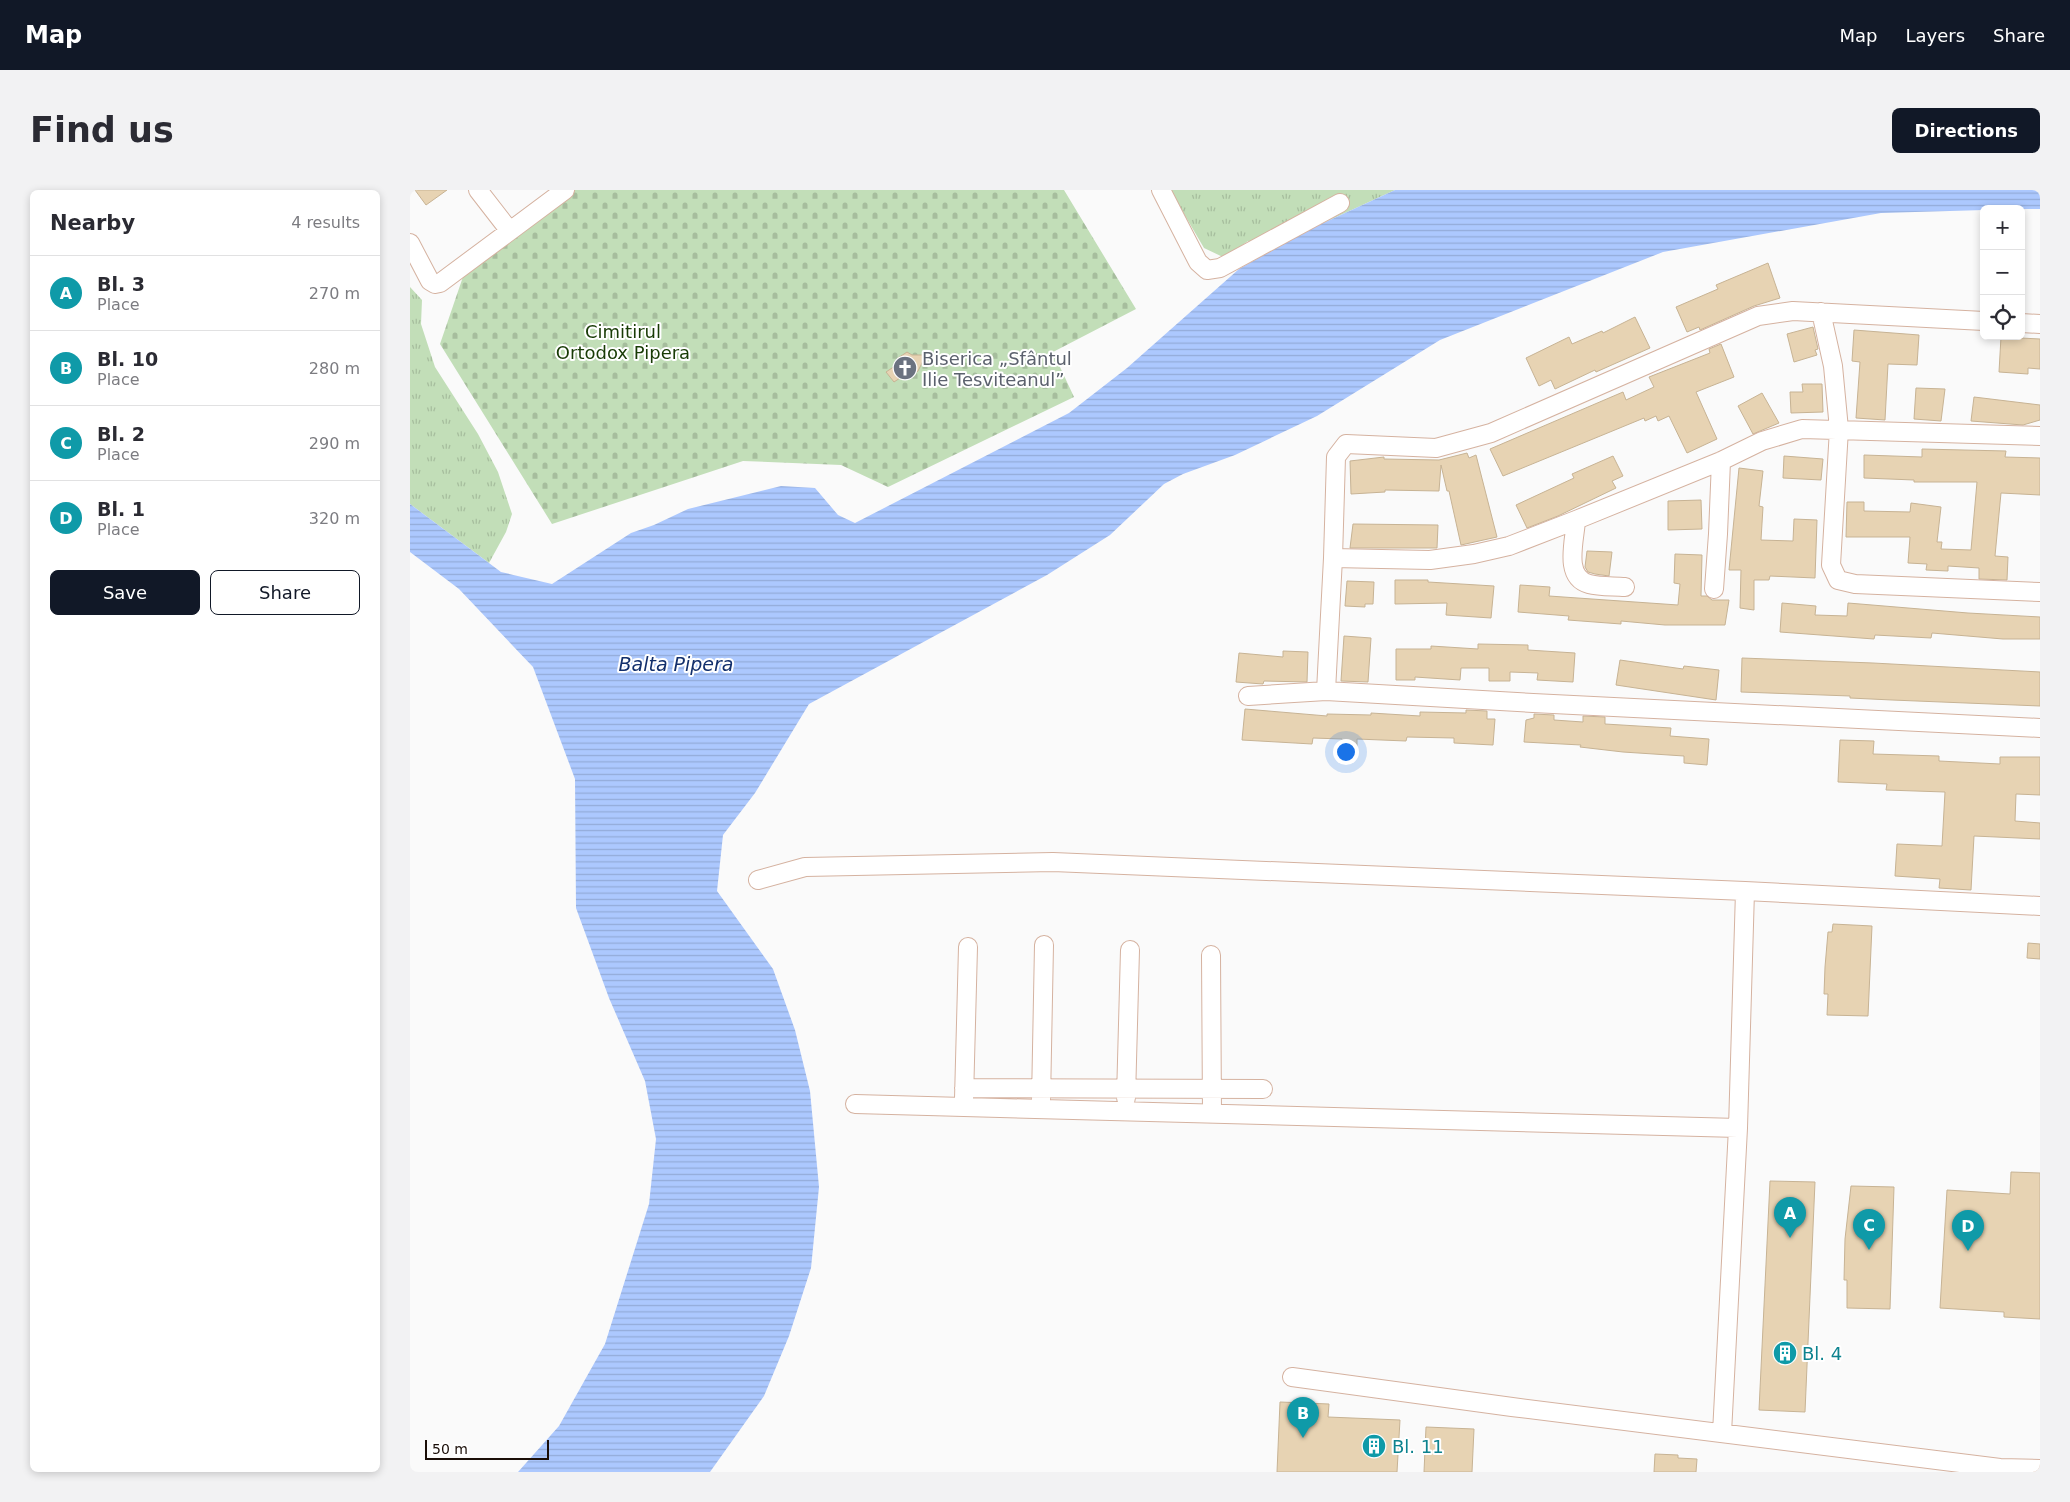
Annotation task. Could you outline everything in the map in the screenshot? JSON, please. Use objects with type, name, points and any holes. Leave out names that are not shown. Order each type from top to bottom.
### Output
[{"type":"street","points":[[478,190],[509,230]]},
{"type":"street","points":[[410,243],[430,281],[435,284],[440,283],[565,190]]},
{"type":"street","points":[[1161,190],[1198,262],[1207,270],[1220,268],[1340,203]]},
{"type":"street","points":[[1326,691],[1336,457],[1346,444],[1436,448],[1463,442],[1491,433],[1758,316],[1794,311],[1980,321]]},
{"type":"street","points":[[1822,312],[1834,366],[1838,429],[1831,565],[1838,580],[1856,584],[2040,592]]},
{"type":"street","points":[[2025,323],[2040,324]]},
{"type":"street","points":[[1333,558],[1430,560],[1474,554],[1509,546],[1721,461],[1762,441],[1802,428],[2040,436]]},
{"type":"street","points":[[1714,589],[1721,461]]},
{"type":"street","points":[[1576,520],[1572,569],[1578,578],[1589,584],[1625,587]]},
{"type":"street","points":[[1248,696],[1326,691],[1533,704],[2040,728]]},
{"type":"street","points":[[758,880],[805,867],[1053,862],[1745,891],[2040,906]]},
{"type":"street","points":[[1722,1433],[1738,1128],[1745,891]]},
{"type":"street","points":[[1041,1109],[1044,945]]},
{"type":"street","points":[[963,1107],[968,947]]},
{"type":"street","points":[[1125,1111],[1130,950]]},
{"type":"street","points":[[1211,955],[1212,1113]]},
{"type":"street","points":[[964,1088],[1263,1089]]},
{"type":"street","points":[[855,1104],[1738,1128]]},
{"type":"street","points":[[1292,1377],[2000,1468],[2040,1469]]},
{"type":"green space","name":"Cimitirul Ortodox Pipera","points":[[575,190],[1064,190],[1136,309],[1053,352],[1074,397],[888,487],[841,465],[743,461],[552,524],[440,344],[466,268]]},
{"type":"green space","points":[[1170,190],[1395,190],[1306,231],[1262,256],[1248,241],[1225,258],[1204,248]]},
{"type":"green space","points":[[410,287],[422,300],[421,324],[435,367],[478,434],[498,472],[512,514],[506,532],[489,563],[410,504]]},
{"type":"water","name":"Balta Pipera","points":[[1395,190],[2040,190],[2040,209],[2025,209],[2025,205],[1980,205],[1980,210],[1881,213],[1663,252],[1440,340],[1317,416],[1235,455],[1183,474],[1164,484],[1110,535],[1047,575],[809,704],[755,793],[723,835],[717,891],[773,969],[795,1030],[810,1091],[819,1187],[811,1268],[789,1336],[764,1396],[710,1472],[518,1472],[559,1426],[605,1344],[649,1204],[656,1139],[645,1081],[609,998],[576,908],[575,779],[533,667],[459,589],[410,552],[410,504],[501,572],[552,584],[631,533],[654,525],[688,509],[781,486],[815,488],[838,515],[855,523],[1069,413],[1127,368],[1239,269],[1306,231]]},
{"type":"building","points":[[415,190],[447,190],[426,205]]},
{"type":"building","points":[[1768,263],[1780,298],[1754,306],[1700,330],[1699,327],[1687,332],[1676,307],[1718,289],[1716,285]]},
{"type":"building","points":[[1635,317],[1650,348],[1596,372],[1595,370],[1555,389],[1551,380],[1539,386],[1526,358],[1569,337],[1572,344],[1602,331],[1603,333]]},
{"type":"building","points":[[1813,327],[1818,349],[1815,350],[1817,355],[1794,362],[1787,334]]},
{"type":"building","points":[[1854,330],[1919,335],[1917,365],[1888,364],[1885,420],[1856,418],[1860,362],[1852,361]]},
{"type":"building","points":[[2040,339],[2040,369],[2028,368],[2028,374],[1999,372],[2001,340]]},
{"type":"building","points":[[1721,344],[1734,377],[1696,392],[1717,439],[1687,453],[1669,416],[1658,421],[1656,416],[1645,421],[1644,418],[1503,476],[1490,449],[1623,392],[1626,400],[1654,387],[1649,377],[1710,353],[1709,349]]},
{"type":"building","name":"Biserica „Sfântul Ilie Tesviteanul”","points":[[907,352],[912,355],[926,355],[918,371],[911,376],[906,374],[894,382],[886,372],[898,364],[898,358]]},
{"type":"building","points":[[1802,384],[1822,384],[1823,412],[1791,413],[1790,392],[1803,392]]},
{"type":"building","points":[[1916,388],[1945,389],[1941,421],[1914,419]]},
{"type":"building","points":[[1762,393],[1779,423],[1753,434],[1738,406]]},
{"type":"building","points":[[1974,397],[2040,405],[2040,420],[2023,425],[1971,421]]},
{"type":"building","points":[[1922,449],[2006,451],[2005,457],[2040,458],[2040,495],[2001,493],[1995,556],[2008,557],[2007,580],[1979,579],[1979,568],[1948,566],[1948,571],[1926,570],[1927,564],[1908,563],[1910,537],[1846,537],[1847,502],[1864,502],[1864,511],[1910,512],[1911,503],[1941,507],[1937,542],[1942,542],[1941,549],[1971,550],[1977,482],[1914,482],[1914,480],[1864,478],[1864,455],[1922,457]]},
{"type":"building","points":[[1467,453],[1469,458],[1476,455],[1497,537],[1461,545],[1441,465],[1439,491],[1385,490],[1385,492],[1351,494],[1350,461],[1384,457],[1384,459],[1439,460]]},
{"type":"building","points":[[1613,456],[1623,476],[1612,481],[1616,488],[1558,516],[1527,528],[1516,505],[1574,478],[1572,474]]},
{"type":"building","points":[[1784,456],[1823,459],[1821,480],[1783,478]]},
{"type":"building","points":[[1739,468],[1763,471],[1759,506],[1763,507],[1761,540],[1793,541],[1794,519],[1817,520],[1815,578],[1770,576],[1769,580],[1754,580],[1754,610],[1740,608],[1741,570],[1729,570]]},
{"type":"building","points":[[1701,500],[1702,529],[1668,530],[1668,501]]},
{"type":"building","points":[[1353,524],[1438,525],[1437,548],[1350,548]]},
{"type":"building","points":[[1587,551],[1612,552],[1609,576],[1588,572],[1585,567]]},
{"type":"building","points":[[1675,554],[1702,555],[1701,596],[1707,596],[1712,600],[1729,600],[1725,625],[1665,625],[1621,621],[1621,624],[1568,620],[1569,616],[1518,612],[1520,585],[1550,587],[1549,596],[1678,605],[1680,584],[1674,583]]},
{"type":"building","points":[[1395,580],[1428,580],[1428,582],[1494,586],[1491,618],[1446,615],[1447,603],[1395,604]]},
{"type":"building","points":[[1347,581],[1374,582],[1373,604],[1365,604],[1365,607],[1345,606]]},
{"type":"building","points":[[1782,603],[1816,606],[1815,615],[1847,616],[1848,603],[2040,617],[2040,639],[2003,639],[1932,633],[1931,638],[1875,635],[1874,639],[1780,632]]},
{"type":"building","points":[[1344,636],[1371,638],[1368,682],[1341,681]]},
{"type":"building","points":[[1478,644],[1528,645],[1528,650],[1575,653],[1573,682],[1537,680],[1538,673],[1510,672],[1510,681],[1489,681],[1489,668],[1461,668],[1460,680],[1415,677],[1415,680],[1396,680],[1396,649],[1431,649],[1431,646],[1478,649]]},
{"type":"building","points":[[1283,651],[1308,652],[1307,682],[1264,681],[1263,684],[1236,682],[1239,653],[1283,657]]},
{"type":"building","points":[[1742,658],[2040,672],[2040,706],[1741,692]]},
{"type":"building","points":[[1620,660],[1683,669],[1684,666],[1719,670],[1716,700],[1616,685]]},
{"type":"building","points":[[1245,709],[1327,716],[1327,714],[1371,715],[1371,713],[1420,716],[1420,712],[1466,713],[1466,710],[1487,711],[1487,719],[1495,719],[1493,745],[1454,743],[1454,738],[1407,737],[1406,741],[1357,739],[1357,749],[1341,748],[1342,739],[1313,738],[1312,744],[1242,740]]},
{"type":"building","points":[[1534,714],[1554,715],[1554,720],[1583,722],[1583,716],[1605,717],[1605,724],[1671,728],[1670,736],[1709,739],[1707,765],[1684,763],[1684,756],[1623,752],[1580,747],[1581,745],[1524,742],[1526,720],[1534,718]]},
{"type":"building","points":[[1840,740],[1874,741],[1873,754],[1939,756],[1939,761],[2000,764],[2000,757],[2040,757],[2040,795],[2016,794],[2015,821],[2040,823],[2040,839],[1974,836],[1971,890],[1939,888],[1940,879],[1895,876],[1897,844],[1942,846],[1945,792],[1886,790],[1887,784],[1838,782]]},
{"type":"building","points":[[1833,924],[1872,926],[1868,1016],[1827,1015],[1828,994],[1824,994],[1825,967],[1828,932],[1832,932]]},
{"type":"building","points":[[2028,943],[2040,944],[2040,959],[2027,958]]},
{"type":"building","points":[[2011,1172],[2040,1173],[2040,1319],[2004,1317],[2004,1312],[1940,1308],[1947,1190],[2010,1194]]},
{"type":"building","points":[[1770,1181],[1815,1182],[1805,1412],[1759,1410]]},
{"type":"building","points":[[1851,1186],[1894,1187],[1890,1309],[1847,1308],[1847,1280],[1844,1280],[1845,1239]]},
{"type":"building","points":[[1280,1402],[1329,1404],[1328,1417],[1400,1420],[1397,1472],[1277,1472]]},
{"type":"building","points":[[1426,1427],[1474,1429],[1472,1472],[1424,1472]]},
{"type":"building","points":[[1655,1454],[1678,1455],[1678,1458],[1697,1459],[1696,1472],[1654,1472]]},
{"type":"place","name":"Biserica „Sfântul Ilie Tesviteanul”","points":[[905,368]]},
{"type":"place","name":"Bl. 3","points":[[1790,1238]]},
{"type":"place","name":"Bl. 2","points":[[1869,1250]]},
{"type":"place","name":"Bl. 1","points":[[1968,1251]]},
{"type":"place","name":"Bl. 4","points":[[1785,1353]]},
{"type":"place","name":"Bl. 10","points":[[1303,1438]]},
{"type":"place","name":"Bl. 11","points":[[1374,1446]]}]
